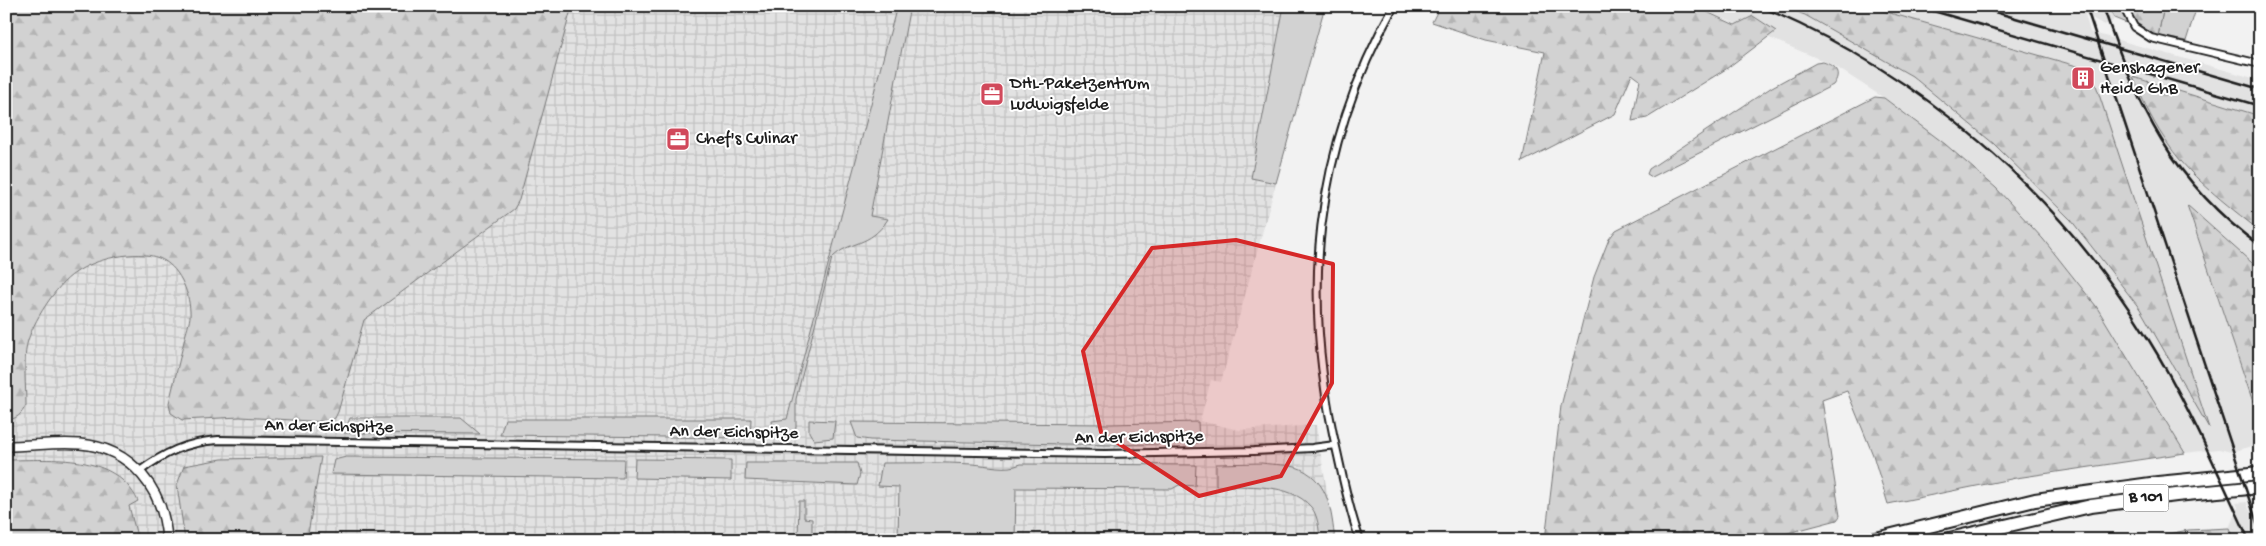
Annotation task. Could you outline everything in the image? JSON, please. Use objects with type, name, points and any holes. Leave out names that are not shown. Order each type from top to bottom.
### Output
[{"type":"highway","name":"B 101","points":[[1872,540],[2035,500],[2158,483],[2260,474]]},
{"type":"highway","name":"B 101","points":[[1945,540],[2091,506],[2260,487]]},
{"type":"main road","points":[[6,446],[70,444],[92,446],[120,456],[140,471],[152,487],[160,504],[167,540]]},
{"type":"street","points":[[1360,540],[1324,395],[1318,341],[1317,284],[1322,219],[1335,153],[1351,102],[1372,48],[1394,6]]},
{"type":"street","points":[[2123,6],[2128,20],[2138,31],[2160,40],[2260,64]]},
{"type":"street","name":"An der Eichspitze","points":[[140,471],[175,449],[191,444],[218,440],[1105,454],[1264,450],[1335,445]]},
{"type":"street","points":[[1354,522],[1355,540]]},
{"type":"highlighted area","points":[[1236,240],[1333,264],[1332,383],[1281,476],[1199,496],[1101,432],[1083,351],[1152,248]]},
{"type":"shaded area","points":[[6,6],[1325,6],[1221,382],[1211,380],[1200,421],[1239,430],[1316,425],[1330,510],[1332,540],[6,540]]},
{"type":"shaded area","points":[[1694,6],[1781,6],[1805,15],[1912,76],[1994,144],[2071,220],[2140,309],[2091,70],[1865,6],[2060,6],[2079,11],[2078,6],[2110,6],[2114,18],[2112,22],[2104,25],[2085,14],[2090,32],[2260,80],[2260,116],[2134,77],[2146,107],[2165,140],[2197,178],[2260,231],[2260,270],[2187,206],[2260,423],[2260,444],[2231,452],[2219,449],[2185,453],[2096,306],[2043,239],[1996,188],[1945,144],[1884,98],[1833,65]]},
{"type":"shaded area","points":[[2247,502],[2249,510],[2260,513],[2260,540],[2234,540],[2229,528],[2238,507],[2236,503]]},
{"type":"green space","points":[[6,6],[572,6],[519,200],[514,209],[364,320],[338,412],[335,418],[327,422],[240,417],[182,420],[171,413],[169,403],[189,321],[188,295],[182,280],[172,267],[159,258],[150,255],[127,255],[93,263],[75,273],[60,286],[39,315],[27,344],[25,367],[26,405],[18,416],[6,420]]},
{"type":"green space","points":[[897,6],[910,6],[870,216],[888,219],[874,235],[845,248],[832,258],[796,399],[796,427],[791,438],[783,440],[774,436],[772,421],[787,419]]},
{"type":"green space","points":[[1284,6],[1325,6],[1276,183],[1251,178]]},
{"type":"green space","points":[[1440,6],[1694,6],[1735,25],[1753,16],[1776,31],[1726,69],[1647,118],[1632,121],[1640,80],[1632,74],[1615,114],[1522,162],[1545,52],[1486,40],[1432,22]]},
{"type":"green space","points":[[1781,6],[1865,6],[2091,70],[2209,428],[2140,309],[2071,220],[1994,144],[1912,76],[1805,15]]},
{"type":"green space","points":[[2110,6],[2164,6],[2158,36],[2114,18]]},
{"type":"green space","points":[[2164,6],[2197,6],[2186,41],[2158,36]]},
{"type":"green space","points":[[1823,62],[1836,70],[1837,77],[1833,85],[1652,177],[1647,174],[1649,169],[1772,87],[1816,63]]},
{"type":"green space","points":[[2133,77],[2260,116],[2260,231],[2208,188],[2173,152],[2143,101]]},
{"type":"green space","points":[[1875,97],[1884,98],[1945,144],[1996,188],[2043,239],[2096,306],[2185,453],[2016,478],[1888,504],[1873,455],[1847,391],[1822,400],[1840,516],[1837,520],[1762,540],[1545,540],[1561,406],[1594,277],[1609,239],[1616,230]]},
{"type":"green space","points":[[2187,205],[2260,270],[2260,423]]},
{"type":"green space","points":[[350,418],[461,418],[480,434],[344,433]]},
{"type":"green space","points":[[505,419],[751,419],[750,438],[500,435]]},
{"type":"green space","points":[[809,420],[835,421],[833,438],[814,440],[809,432]]},
{"type":"green space","points":[[851,422],[1110,424],[1198,422],[1199,443],[1115,445],[870,440],[857,438]]},
{"type":"green space","points":[[321,457],[307,540],[185,540],[177,485],[184,466],[222,459]]},
{"type":"green space","points":[[346,457],[624,459],[623,478],[331,474],[334,460]]},
{"type":"green space","points":[[635,459],[731,460],[731,480],[634,478]]},
{"type":"green space","points":[[6,460],[81,462],[98,466],[114,474],[127,485],[138,501],[129,506],[138,540],[6,540]]},
{"type":"green space","points":[[746,463],[857,463],[860,474],[857,485],[745,480]]},
{"type":"green space","points":[[882,463],[961,463],[1003,467],[1021,464],[1196,465],[1195,486],[1179,485],[1172,489],[1016,488],[1015,540],[898,540],[899,487],[878,486]]},
{"type":"green space","points":[[1262,463],[1297,467],[1311,475],[1318,482],[1330,509],[1335,540],[1320,540],[1318,522],[1313,510],[1302,499],[1291,493],[1253,486],[1216,486],[1216,464]]},
{"type":"green space","points":[[799,501],[804,501],[804,518],[812,519],[812,539],[834,540],[798,540]]},
{"type":"green space","points":[[2229,528],[2234,540],[2139,540],[2188,530]]},
{"type":"railway","points":[[1759,6],[1818,33],[1874,65],[1928,101],[1979,141],[2026,185],[2070,233],[2111,283],[2147,337],[2162,361],[2201,437],[2249,540]]},
{"type":"railway","points":[[1916,6],[2260,106]]},
{"type":"railway","points":[[1974,6],[2260,89]]},
{"type":"railway","points":[[2086,6],[2260,532]]},
{"type":"railway","points":[[2103,6],[2129,76],[2161,140],[2203,196],[2230,222],[2260,246]]},
{"type":"place","name":"Genshagener Heide GhB","points":[[2083,78]]},
{"type":"place","name":"DHL-Paketzentrum Ludwigsfelde","points":[[992,94]]},
{"type":"place","name":"Chef's Culinar","points":[[678,139]]}]
